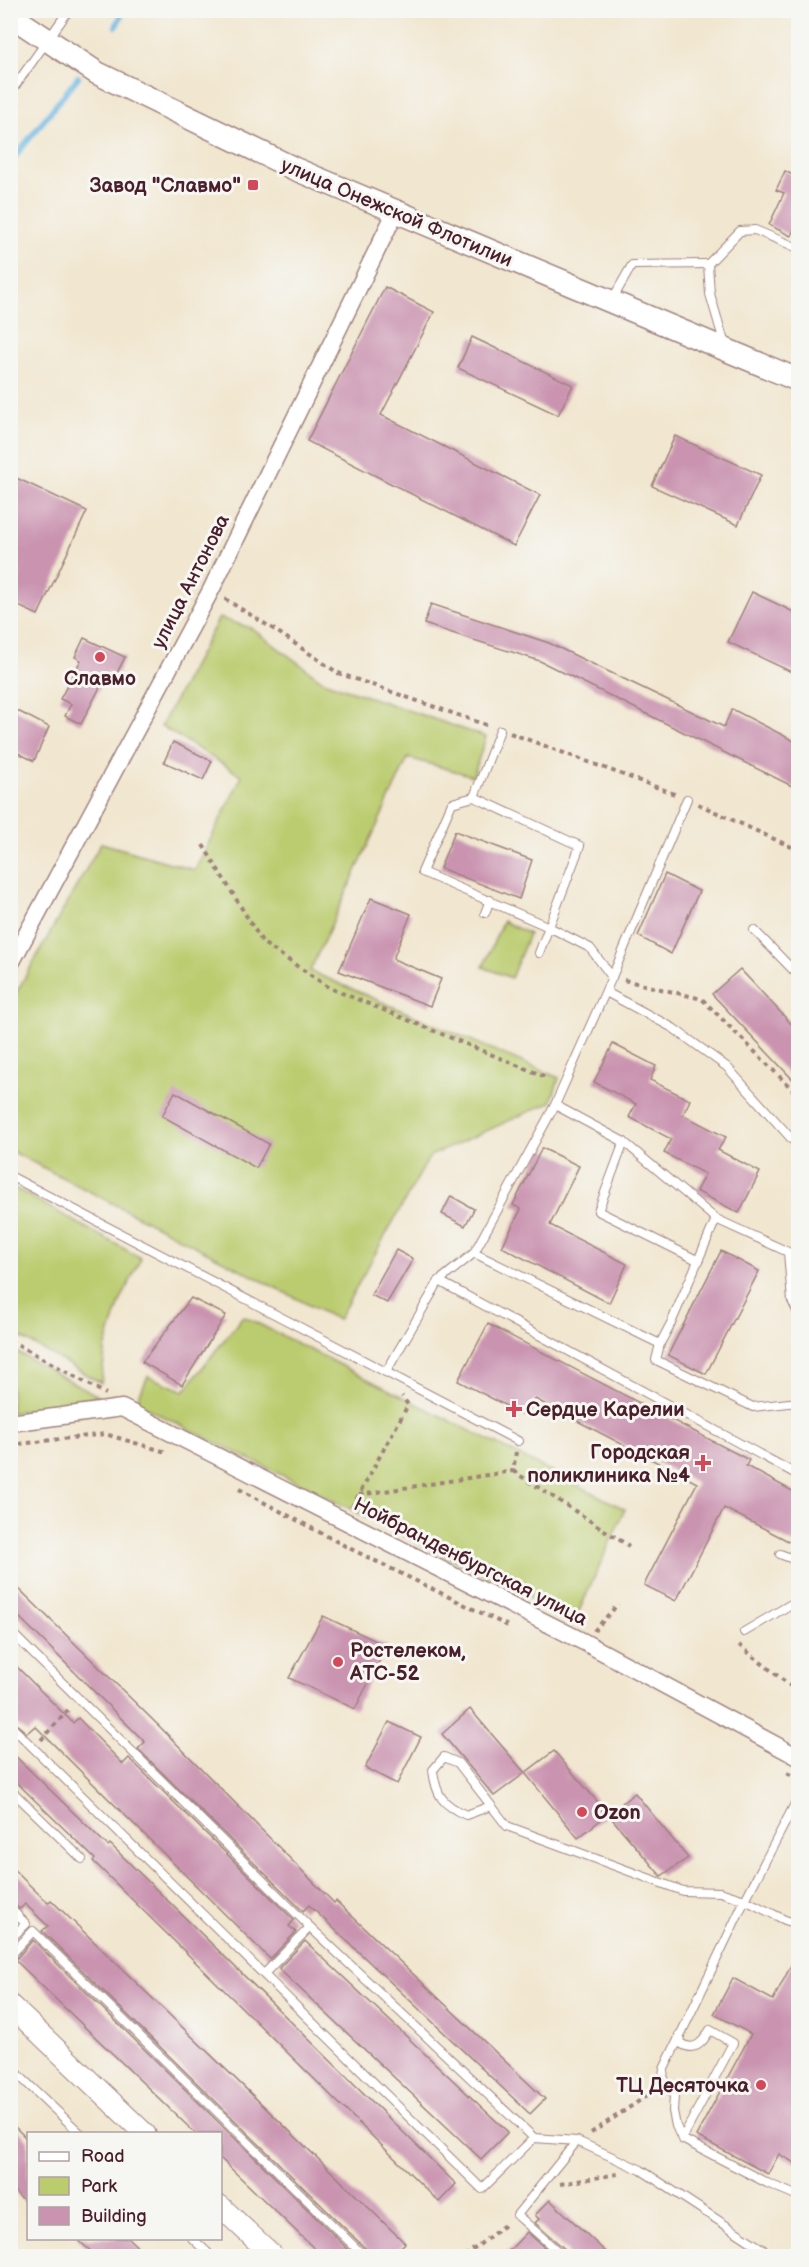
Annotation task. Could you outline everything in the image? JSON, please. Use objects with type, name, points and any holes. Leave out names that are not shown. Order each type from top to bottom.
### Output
[{"type":"main road","name":"улица Онежской Флотилии","points":[[10,15],[88,68],[295,169],[798,380]]},
{"type":"street","name":"улица Антонова","points":[[10,964],[211,590],[396,211]]},
{"type":"street","points":[[10,1422],[122,1408]]},
{"type":"street","name":"Нойбранденбургская улица","points":[[122,1408],[584,1642],[798,1757]]},
{"type":"street","points":[[10,2004],[144,2132]]},
{"type":"street","points":[[222,2208],[273,2256]]},
{"type":"lane","points":[[10,93],[69,10]]},
{"type":"lane","points":[[610,303],[632,265],[708,264],[740,231],[755,230],[798,248]]},
{"type":"lane","points":[[708,264],[710,294],[726,348]]},
{"type":"lane","points":[[474,797],[500,730]]},
{"type":"lane","points":[[539,953],[549,927],[580,846],[474,797],[452,803],[422,872],[490,900],[549,927],[590,948],[612,977]]},
{"type":"lane","points":[[386,1372],[439,1281],[474,1253],[555,1105],[606,992],[687,799]]},
{"type":"lane","points":[[485,913],[490,900]]},
{"type":"lane","points":[[754,930],[798,975]]},
{"type":"lane","points":[[606,992],[673,1028],[727,1067],[798,1146]]},
{"type":"lane","points":[[555,1105],[624,1142],[716,1219],[788,1252],[792,1301],[798,1313]]},
{"type":"lane","points":[[624,1142],[598,1211],[699,1261]]},
{"type":"lane","points":[[10,1176],[518,1441]]},
{"type":"lane","points":[[716,1219],[660,1344],[656,1360],[753,1407],[798,1402]]},
{"type":"lane","points":[[474,1253],[660,1344]]},
{"type":"lane","points":[[439,1281],[798,1475]]},
{"type":"lane","points":[[780,1554],[798,1561]]},
{"type":"lane","points":[[744,1632],[798,1600]]},
{"type":"lane","points":[[10,1631],[310,1927],[534,2138],[577,2141],[641,2170],[773,2256]]},
{"type":"lane","points":[[10,1725],[482,2189],[534,2138]]},
{"type":"lane","points":[[490,1806],[466,1815],[451,1808],[435,1789],[433,1770],[444,1757],[458,1763],[507,1826],[683,1891],[720,1892],[745,1900],[798,1924]]},
{"type":"lane","points":[[10,1789],[82,1859]]},
{"type":"lane","points":[[798,1798],[679,2035],[664,2069],[663,2077],[674,2096],[673,2111],[682,2139],[767,2183],[798,2196]]},
{"type":"lane","points":[[10,1908],[26,1924],[10,1939]]},
{"type":"lane","points":[[264,1974],[310,1927]]},
{"type":"lane","points":[[10,1956],[33,1931],[364,2256]]},
{"type":"lane","points":[[679,2035],[680,2043],[685,2046],[694,2047],[702,2043],[710,2030],[733,2043],[682,2139]]},
{"type":"lane","points":[[10,2067],[80,2132]]},
{"type":"lane","points":[[562,2256],[517,2215],[577,2141]]},
{"type":"lane","points":[[194,2240],[211,2256]]},
{"type":"path","points":[[203,845],[263,943],[330,988],[546,1077]]},
{"type":"path","points":[[612,977],[702,999],[798,1095]]},
{"type":"path","points":[[10,1340],[100,1389],[122,1408]]},
{"type":"path","points":[[345,1520],[408,1406],[386,1372]]},
{"type":"path","points":[[10,1445],[105,1434],[174,1454]]},
{"type":"path","points":[[513,1471],[518,1441]]},
{"type":"path","points":[[358,1495],[513,1471],[628,1546]]},
{"type":"path","points":[[235,1487],[347,1548],[512,1628]]},
{"type":"path","points":[[736,1643],[798,1692]]},
{"type":"path","points":[[34,1747],[79,1698]]},
{"type":"path","points":[[778,1768],[798,1779]]},
{"type":"path","points":[[577,2141],[666,2084]]},
{"type":"path","points":[[539,2188],[641,2170]]},
{"type":"path","points":[[465,2256],[517,2215]]},
{"type":"green space","points":[[219,618],[251,628],[323,681],[486,737],[473,776],[408,758],[310,971],[559,1078],[551,1102],[430,1156],[338,1320],[11,1151],[11,1002],[101,843],[195,870],[242,776],[161,726]]},
{"type":"green space","points":[[503,921],[529,934],[511,978],[483,967]]},
{"type":"green space","points":[[11,1186],[141,1258],[120,1302],[106,1345],[101,1383],[11,1332]]},
{"type":"green space","points":[[243,1316],[625,1509],[575,1620],[136,1403],[148,1376],[184,1391]]},
{"type":"green space","points":[[11,1349],[98,1396],[11,1413]]},
{"type":"building","points":[[798,164],[798,222],[791,236],[769,225],[784,193],[776,190],[785,171],[793,175]]},
{"type":"building","points":[[385,287],[434,312],[381,415],[540,495],[514,546],[307,441]]},
{"type":"building","points":[[472,337],[573,385],[558,415],[458,368]]},
{"type":"building","points":[[675,436],[761,475],[738,525],[652,486]]},
{"type":"building","points":[[10,475],[87,511],[38,615],[10,602]]},
{"type":"building","points":[[752,592],[798,614],[798,675],[728,642]]},
{"type":"building","points":[[431,604],[549,643],[724,727],[732,709],[798,743],[798,789],[540,661],[424,624]]},
{"type":"building","points":[[84,638],[125,657],[116,675],[108,672],[81,724],[65,716],[71,704],[60,699],[81,660],[75,657]]},
{"type":"building","points":[[10,707],[49,727],[34,761],[10,749]]},
{"type":"building","points":[[173,742],[212,761],[203,780],[164,762]]},
{"type":"building","points":[[455,831],[532,860],[519,899],[440,868]]},
{"type":"building","points":[[665,874],[699,891],[671,954],[638,936]]},
{"type":"building","points":[[371,898],[411,914],[393,959],[441,979],[430,1006],[339,971]]},
{"type":"building","points":[[740,969],[798,1031],[798,1085],[712,994]]},
{"type":"building","points":[[613,1044],[656,1066],[650,1080],[690,1100],[683,1115],[726,1137],[718,1150],[760,1172],[739,1213],[696,1191],[705,1174],[664,1153],[671,1139],[629,1117],[636,1104],[594,1082]]},
{"type":"building","points":[[175,1092],[269,1144],[256,1168],[162,1116]]},
{"type":"building","points":[[542,1148],[579,1166],[550,1225],[627,1264],[609,1303],[502,1247],[521,1209],[513,1205]]},
{"type":"building","points":[[451,1196],[474,1209],[465,1226],[442,1214]]},
{"type":"building","points":[[396,1250],[413,1259],[387,1303],[371,1295]]},
{"type":"building","points":[[721,1251],[759,1271],[706,1374],[668,1355]]},
{"type":"building","points":[[191,1298],[226,1315],[182,1385],[142,1362]]},
{"type":"building","name":"Городская поликлиника №4","points":[[488,1324],[749,1460],[746,1466],[798,1494],[798,1546],[724,1508],[676,1601],[644,1585],[697,1483],[535,1399],[526,1416],[458,1381]]},
{"type":"building","points":[[10,1580],[334,1903],[336,1901],[545,2099],[530,2114],[309,1905],[303,1911],[138,1749],[145,1742],[10,1608]]},
{"type":"building","name":"Ростелеком, АТС-52","points":[[323,1616],[387,1646],[355,1709],[289,1678]]},
{"type":"building","points":[[10,1660],[73,1723],[78,1718],[123,1764],[129,1758],[294,1920],[289,1926],[296,1932],[270,1959],[35,1726],[27,1733],[10,1719]]},
{"type":"building","points":[[470,1709],[525,1773],[494,1796],[442,1734]]},
{"type":"building","points":[[389,1722],[421,1737],[397,1784],[365,1768]]},
{"type":"building","points":[[10,1751],[108,1846],[110,1844],[456,2184],[439,2202],[93,1861],[95,1859],[10,1776]]},
{"type":"building","points":[[554,1751],[608,1814],[578,1838],[525,1773]]},
{"type":"building","points":[[635,1793],[688,1858],[661,1876],[608,1814]]},
{"type":"building","points":[[10,1866],[48,1903],[51,1900],[405,2243],[392,2256],[370,2256],[368,2251],[42,1931],[48,1926],[25,1904],[20,1909],[10,1902]]},
{"type":"building","points":[[33,1940],[355,2256],[322,2256],[222,2160],[222,2132],[194,2132],[15,1960]]},
{"type":"building","points":[[305,1941],[508,2132],[481,2159],[280,1970],[279,1968]]},
{"type":"building","name":"ТЦ Десяточка","points":[[798,1952],[798,2165],[779,2154],[768,2174],[696,2136],[751,2034],[714,2014],[733,1978],[773,2000]]},
{"type":"building","points":[[10,2122],[27,2139],[27,2204],[10,2187]]},
{"type":"building","points":[[550,2200],[610,2256],[569,2256],[567,2251],[535,2223],[539,2219],[535,2215]]},
{"type":"building","points":[[527,2232],[554,2256],[504,2256]]},
{"type":"building","points":[[78,2240],[130,2240],[147,2256],[96,2256]]},
{"type":"waterway","points":[[116,26],[124,10]]},
{"type":"waterway","points":[[10,163],[78,77]]},
{"type":"place","name":"Завод \"Славмо\"","points":[[253,185]]},
{"type":"place","name":"Славмо","points":[[100,657]]},
{"type":"place","name":"Сердце Карелии","points":[[514,1409]]},
{"type":"place","name":"Городская поликлиника №4","points":[[703,1463]]},
{"type":"place","name":"Ростелеком, АТС-52","points":[[338,1662]]},
{"type":"place","name":"Ozon","points":[[582,1812]]},
{"type":"place","name":"ТЦ Десяточка","points":[[761,2085]]}]
